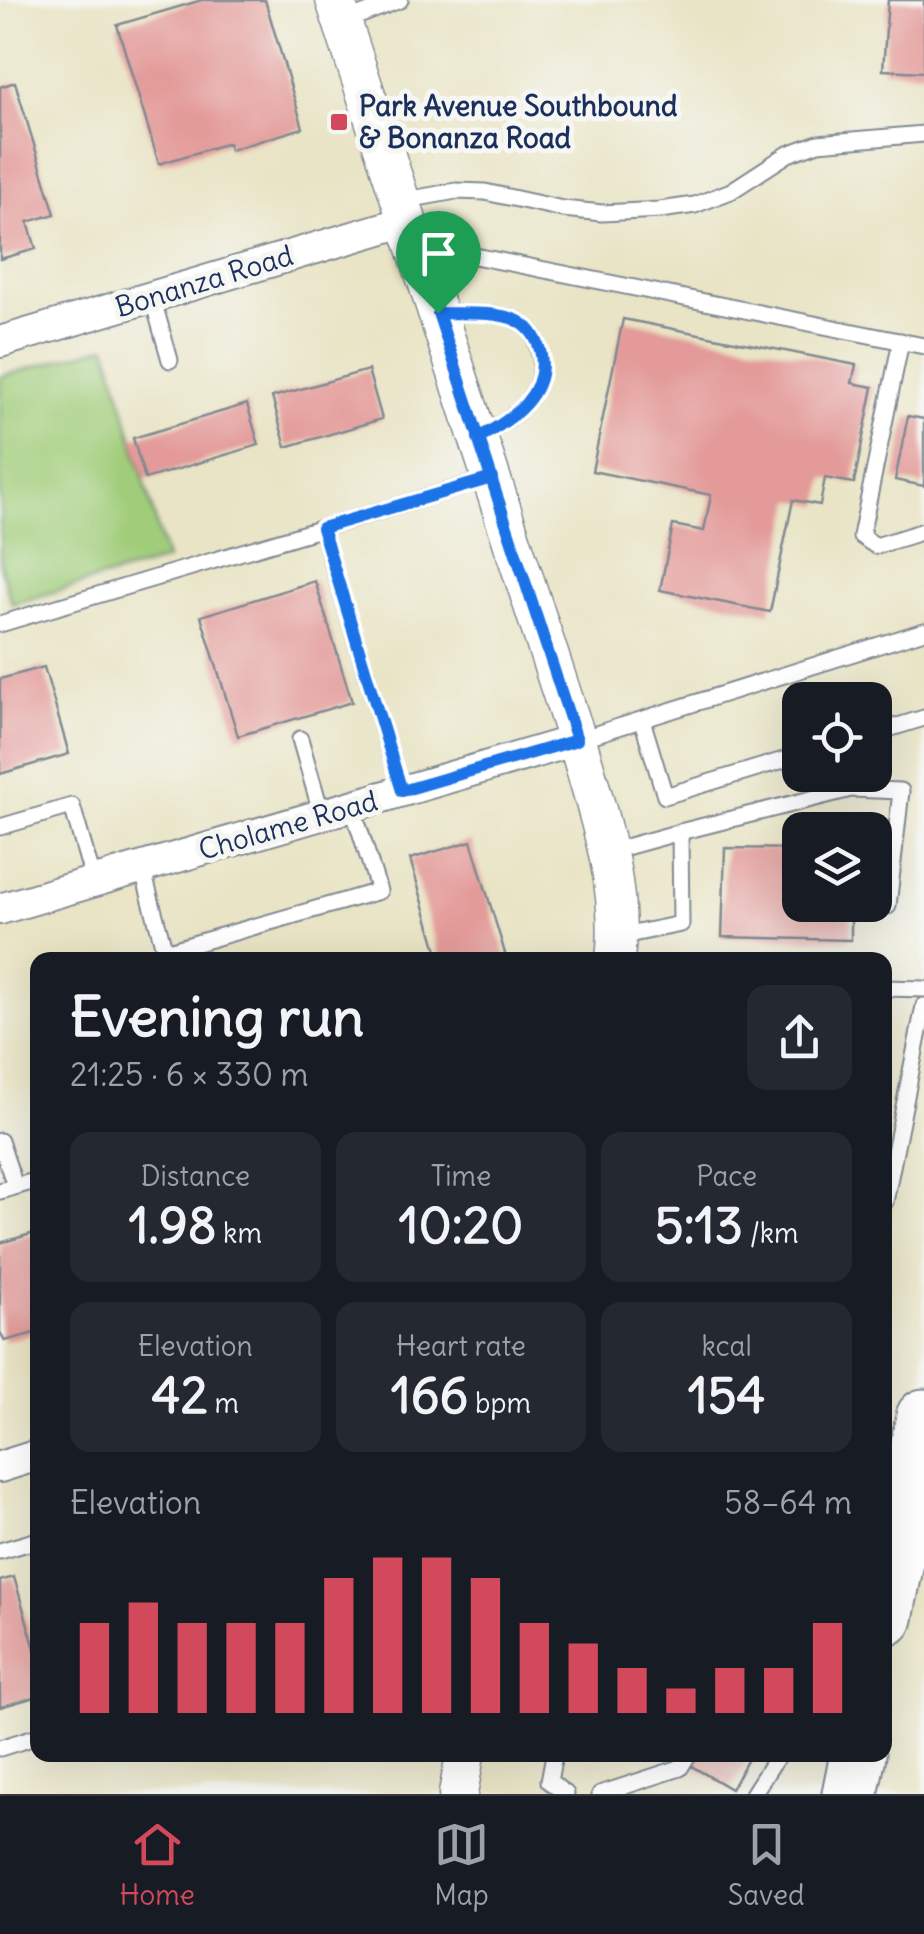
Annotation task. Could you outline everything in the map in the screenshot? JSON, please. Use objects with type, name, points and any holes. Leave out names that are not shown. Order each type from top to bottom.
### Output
[{"type":"highway","points":[[892,1582],[924,1417]]},
{"type":"highway","points":[[850,1794],[857,1762]]},
{"type":"street","points":[[339,11],[577,740],[608,852],[617,949]]},
{"type":"street","name":"Bonanza Road","points":[[0,342],[409,226]]},
{"type":"street","name":"Cholame Road","points":[[0,910],[577,740]]},
{"type":"street","points":[[0,1467],[30,1458]]},
{"type":"street","points":[[458,1794],[465,1762]]},
{"type":"lane","points":[[339,11],[400,0]]},
{"type":"lane","points":[[924,134],[818,143],[788,154],[731,192],[695,205],[602,213],[485,192],[456,191],[409,226],[460,254],[924,346]]},
{"type":"lane","points":[[152,297],[170,360]]},
{"type":"lane","points":[[438,313],[516,320],[529,328],[541,354],[542,375],[537,390],[504,424],[478,438]]},
{"type":"lane","points":[[901,342],[860,536],[876,546],[924,532]]},
{"type":"lane","points":[[0,624],[492,478]]},
{"type":"lane","points":[[322,528],[402,791]]},
{"type":"lane","points":[[577,740],[924,631]]},
{"type":"lane","points":[[892,728],[924,718]]},
{"type":"lane","points":[[642,720],[665,796],[782,761]]},
{"type":"lane","points":[[142,868],[165,952],[378,891],[300,739]]},
{"type":"lane","points":[[608,852],[851,789],[901,791],[892,871]]},
{"type":"lane","points":[[0,827],[72,806],[94,882]]},
{"type":"lane","points":[[617,949],[681,924],[680,832]]},
{"type":"lane","points":[[892,988],[924,989]]},
{"type":"lane","points":[[892,1167],[924,1006]]},
{"type":"lane","points":[[0,1141],[7,1188]]},
{"type":"lane","points":[[0,1551],[30,1542]]},
{"type":"lane","points":[[0,1748],[30,1739]]},
{"type":"lane","points":[[553,1762],[549,1782],[566,1794]]},
{"type":"lane","points":[[600,1794],[680,1768],[684,1762]]},
{"type":"lane","points":[[753,1794],[774,1762]]},
{"type":"green space","points":[[107,346],[166,560],[12,604],[0,565],[0,377]]},
{"type":"building","points":[[202,0],[265,0],[303,128],[230,150],[228,143],[159,164],[117,25]]},
{"type":"building","points":[[888,0],[924,0],[924,72],[883,70]]},
{"type":"building","points":[[15,82],[55,214],[28,222],[36,249],[0,259],[0,87]]},
{"type":"building","points":[[623,319],[856,365],[852,383],[873,387],[854,483],[825,478],[820,505],[793,500],[770,612],[660,590],[673,525],[704,531],[711,495],[592,471]]},
{"type":"building","points":[[368,370],[382,419],[286,447],[272,397]]},
{"type":"building","points":[[247,404],[259,445],[145,479],[133,438]]},
{"type":"building","points":[[908,416],[924,419],[924,486],[895,480]]},
{"type":"building","points":[[315,581],[352,702],[238,736],[201,616]]},
{"type":"building","points":[[44,667],[69,754],[0,774],[0,679]]},
{"type":"building","points":[[471,841],[505,952],[438,952],[410,859]]},
{"type":"building","points":[[725,848],[782,849],[782,922],[851,922],[851,940],[722,937]]},
{"type":"building","points":[[30,1234],[30,1334],[5,1341],[0,1332],[0,1243]]},
{"type":"building","points":[[14,1577],[30,1632],[30,1698],[0,1707],[0,1581]]},
{"type":"building","points":[[689,1762],[746,1762],[731,1789]]},
{"type":"place","name":"Park Avenue Southbound & Bonanza Road","points":[[339,122]]},
{"type":"route","points":[[438,313],[492,478],[322,528],[402,791],[577,740],[478,438],[504,424],[537,390],[542,375],[537,341],[529,328],[516,320],[438,313]]}]
